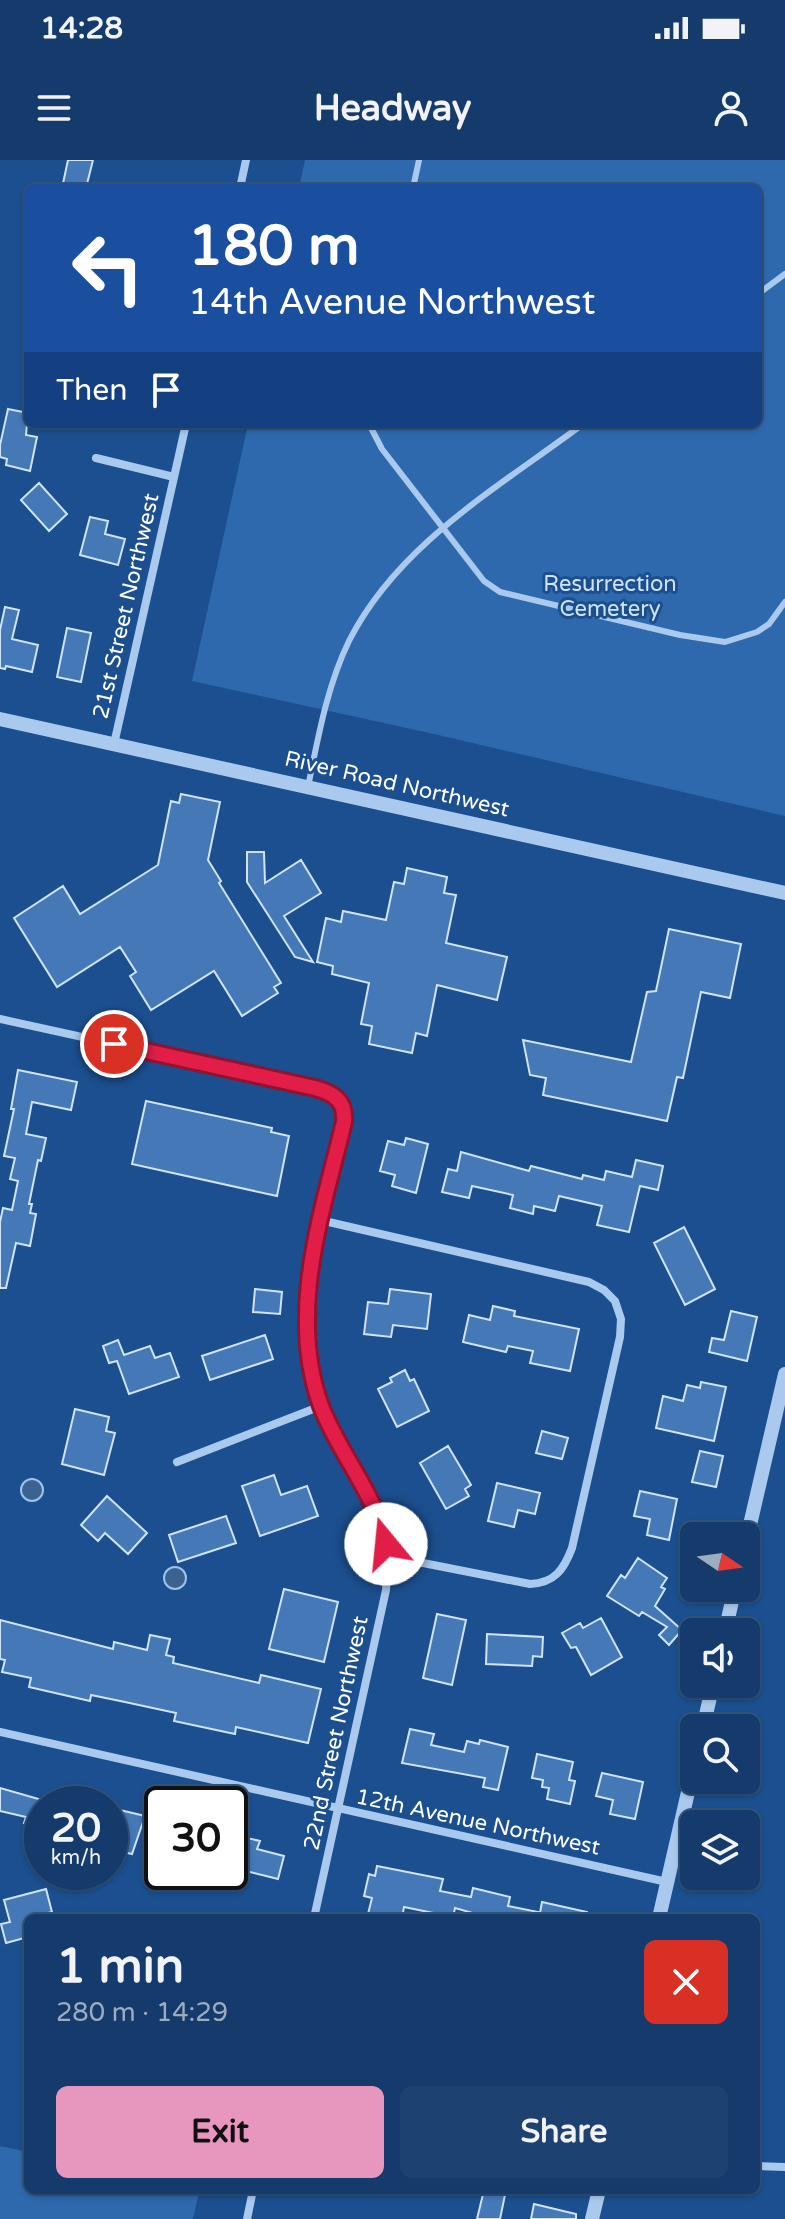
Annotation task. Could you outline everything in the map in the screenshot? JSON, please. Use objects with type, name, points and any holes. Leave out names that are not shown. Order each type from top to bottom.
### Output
[{"type":"street","points":[[241,184],[246,160]]},
{"type":"street","name":"21st Street Northwest","points":[[114,744],[185,428]]},
{"type":"street","name":"21st Street Northwest","points":[[96,458],[174,477]]},
{"type":"street","name":"River Road Northwest","points":[[0,719],[785,893]]},
{"type":"street","name":"22nd Street Northwest","points":[[0,1019],[315,1088],[338,1098],[344,1113],[307,1288],[307,1318],[314,1380],[321,1406],[382,1524],[388,1562],[383,1604],[315,1914]]},
{"type":"street","points":[[320,1220],[589,1282],[615,1301],[621,1319],[617,1355],[572,1548],[556,1576],[543,1583],[530,1584],[413,1561],[388,1562]]},
{"type":"street","points":[[752,1522],[779,1424],[785,1374]]},
{"type":"street","points":[[177,1462],[321,1406]]},
{"type":"street","name":"12th Avenue Northwest","points":[[0,1732],[667,1882]]},
{"type":"street","points":[[660,1914],[687,1794]]},
{"type":"street","points":[[760,2166],[785,2167]]},
{"type":"street","points":[[247,2219],[252,2194]]},
{"type":"street","points":[[592,2219],[598,2194]]},
{"type":"lane","points":[[414,184],[419,160]]},
{"type":"lane","points":[[762,291],[785,274]]},
{"type":"lane","points":[[371,428],[382,449],[484,581],[500,592],[680,635],[725,642],[743,638],[769,624],[785,602]]},
{"type":"lane","points":[[308,787],[336,674],[348,643],[379,591],[416,551],[444,528],[578,428]]},
{"type":"green space","name":"Resurrection Cemetery","points":[[305,160],[785,160],[785,816],[192,681],[247,428],[762,428],[762,184],[300,184]]},
{"type":"green space","points":[[0,2146],[24,2151],[24,2194],[199,2194],[193,2219],[0,2219]]},
{"type":"shaded area","points":[[32,1479],[40,1482],[43,1490],[40,1498],[32,1501],[24,1498],[21,1490],[24,1482]]},
{"type":"shaded area","points":[[175,1567],[183,1570],[186,1578],[183,1586],[175,1589],[167,1586],[164,1578],[167,1570]]},
{"type":"building","points":[[68,160],[93,160],[87,184],[63,184]]},
{"type":"building","points":[[8,409],[24,412],[26,435],[37,437],[30,471],[6,465],[7,459],[0,457]]},
{"type":"building","points":[[39,483],[67,514],[49,531],[21,500]]},
{"type":"building","points":[[90,517],[108,521],[105,534],[125,539],[118,565],[80,555]]},
{"type":"building","points":[[5,607],[19,610],[12,639],[38,645],[32,672],[6,666],[5,669],[0,668],[0,630]]},
{"type":"building","points":[[67,628],[91,633],[81,682],[57,677]]},
{"type":"building","points":[[181,794],[220,802],[208,860],[281,983],[274,987],[278,993],[242,1016],[214,971],[151,1010],[130,976],[136,972],[120,947],[57,987],[14,918],[63,886],[80,914],[158,865],[171,801],[179,803]]},
{"type":"building","points":[[247,852],[264,852],[265,883],[301,860],[321,893],[284,916],[313,962],[295,957],[247,882]]},
{"type":"building","points":[[407,868],[447,877],[444,893],[456,895],[446,943],[507,957],[497,1000],[437,985],[427,1036],[416,1033],[412,1053],[369,1044],[372,1026],[361,1024],[369,983],[332,974],[333,966],[317,962],[326,918],[341,922],[343,911],[386,920],[394,882],[404,884]]},
{"type":"building","points":[[669,929],[741,944],[730,998],[701,992],[683,1078],[677,1077],[667,1121],[543,1095],[546,1078],[530,1075],[523,1040],[631,1062],[647,992],[656,991]]},
{"type":"building","points":[[18,1070],[77,1082],[71,1110],[32,1102],[26,1134],[46,1138],[29,1204],[32,1204],[30,1213],[36,1214],[30,1246],[16,1243],[6,1288],[0,1288],[0,1222],[3,1208],[12,1210],[18,1181],[10,1179],[15,1158],[4,1156]]},
{"type":"building","points":[[146,1101],[272,1128],[271,1132],[289,1136],[277,1196],[132,1164]]},
{"type":"building","points":[[406,1138],[428,1144],[416,1193],[392,1186],[395,1175],[380,1171],[388,1141],[404,1145]]},
{"type":"building","points":[[461,1152],[529,1171],[531,1166],[582,1179],[583,1175],[604,1180],[606,1171],[632,1177],[636,1160],[663,1166],[658,1190],[640,1186],[629,1232],[597,1225],[602,1206],[559,1196],[555,1211],[534,1206],[533,1214],[510,1208],[513,1195],[472,1186],[469,1198],[442,1192],[448,1169],[457,1171]]},
{"type":"building","points":[[684,1227],[715,1289],[685,1305],[654,1243]]},
{"type":"building","points":[[255,1289],[282,1292],[280,1314],[253,1312]]},
{"type":"building","points":[[390,1289],[431,1294],[427,1329],[393,1325],[391,1337],[364,1334],[368,1302],[388,1304]]},
{"type":"building","points":[[493,1306],[515,1311],[514,1316],[579,1329],[570,1371],[530,1363],[533,1351],[508,1346],[506,1352],[463,1342],[469,1315],[490,1320]]},
{"type":"building","points":[[731,1311],[757,1317],[747,1361],[709,1352],[712,1338],[724,1340]]},
{"type":"building","points":[[265,1335],[273,1359],[210,1380],[202,1356]]},
{"type":"building","points":[[118,1340],[124,1355],[150,1346],[155,1358],[170,1353],[179,1377],[129,1394],[117,1361],[109,1363],[103,1346]]},
{"type":"building","points":[[405,1370],[410,1381],[414,1379],[429,1411],[397,1427],[378,1389]]},
{"type":"building","points":[[701,1382],[726,1387],[714,1441],[656,1428],[663,1396],[683,1401],[687,1385],[700,1388]]},
{"type":"building","points":[[75,1409],[109,1417],[106,1431],[115,1433],[104,1475],[62,1464]]},
{"type":"building","points":[[542,1431],[568,1438],[562,1459],[536,1453]]},
{"type":"building","points":[[448,1446],[471,1485],[465,1489],[469,1496],[446,1509],[420,1463]]},
{"type":"building","points":[[700,1451],[723,1456],[716,1487],[692,1482]]},
{"type":"building","points":[[274,1475],[281,1495],[307,1486],[318,1516],[260,1536],[242,1486]]},
{"type":"building","points":[[497,1483],[540,1493],[535,1514],[518,1510],[514,1527],[488,1521]]},
{"type":"building","points":[[640,1491],[677,1499],[669,1540],[647,1535],[650,1519],[634,1516]]},
{"type":"building","points":[[107,1496],[147,1533],[128,1554],[105,1533],[98,1541],[81,1525]]},
{"type":"building","points":[[226,1516],[236,1543],[178,1562],[169,1535]]},
{"type":"building","points":[[638,1558],[667,1578],[661,1587],[665,1589],[655,1606],[680,1628],[669,1645],[659,1635],[667,1627],[642,1612],[639,1616],[607,1596],[621,1575],[625,1578]]},
{"type":"building","points":[[284,1589],[338,1602],[324,1662],[269,1649]]},
{"type":"building","points":[[437,1614],[466,1620],[452,1685],[423,1678]]},
{"type":"building","points":[[601,1618],[622,1657],[591,1675],[576,1647],[571,1648],[562,1633],[580,1623],[583,1628]]},
{"type":"building","points":[[0,1620],[113,1649],[114,1642],[147,1650],[150,1635],[170,1639],[166,1655],[174,1657],[173,1663],[259,1683],[261,1675],[321,1689],[308,1743],[236,1727],[235,1734],[174,1721],[176,1713],[91,1695],[90,1701],[29,1687],[31,1678],[2,1672],[5,1660],[0,1659]]},
{"type":"building","points":[[487,1634],[543,1637],[542,1657],[533,1656],[532,1666],[486,1664]]},
{"type":"building","points":[[410,1729],[434,1734],[431,1745],[464,1752],[467,1741],[479,1744],[480,1740],[508,1747],[498,1790],[483,1787],[485,1778],[402,1763]]},
{"type":"building","points":[[537,1754],[573,1762],[569,1780],[575,1781],[570,1804],[547,1799],[549,1788],[542,1787],[543,1780],[532,1778]]},
{"type":"building","points":[[602,1773],[643,1782],[635,1819],[610,1814],[613,1800],[596,1796]]},
{"type":"building","points":[[0,1788],[24,1795],[24,1817],[0,1811]]},
{"type":"building","points":[[128,1812],[144,1816],[132,1854],[128,1853]]},
{"type":"building","points":[[248,1838],[260,1841],[257,1849],[284,1856],[278,1879],[248,1872]]},
{"type":"building","points":[[377,1866],[443,1879],[440,1891],[471,1897],[473,1888],[510,1897],[508,1906],[538,1914],[476,1914],[455,1908],[454,1914],[438,1914],[404,1907],[403,1914],[368,1914],[372,1898],[364,1896],[369,1874],[375,1876]]},
{"type":"building","points":[[46,1890],[52,1912],[24,1914],[24,1938],[6,1943],[1,1924],[10,1922],[4,1900]]},
{"type":"building","points":[[542,1902],[587,1912],[587,1914],[540,1914]]},
{"type":"building","points":[[483,2194],[505,2194],[500,2219],[477,2219]]},
{"type":"building","points":[[534,2204],[576,2214],[576,2219],[531,2219]]},
{"type":"route","points":[[114,1044],[315,1088],[332,1093],[342,1105],[344,1122],[307,1288],[309,1349],[321,1406],[372,1501],[386,1544]]}]
